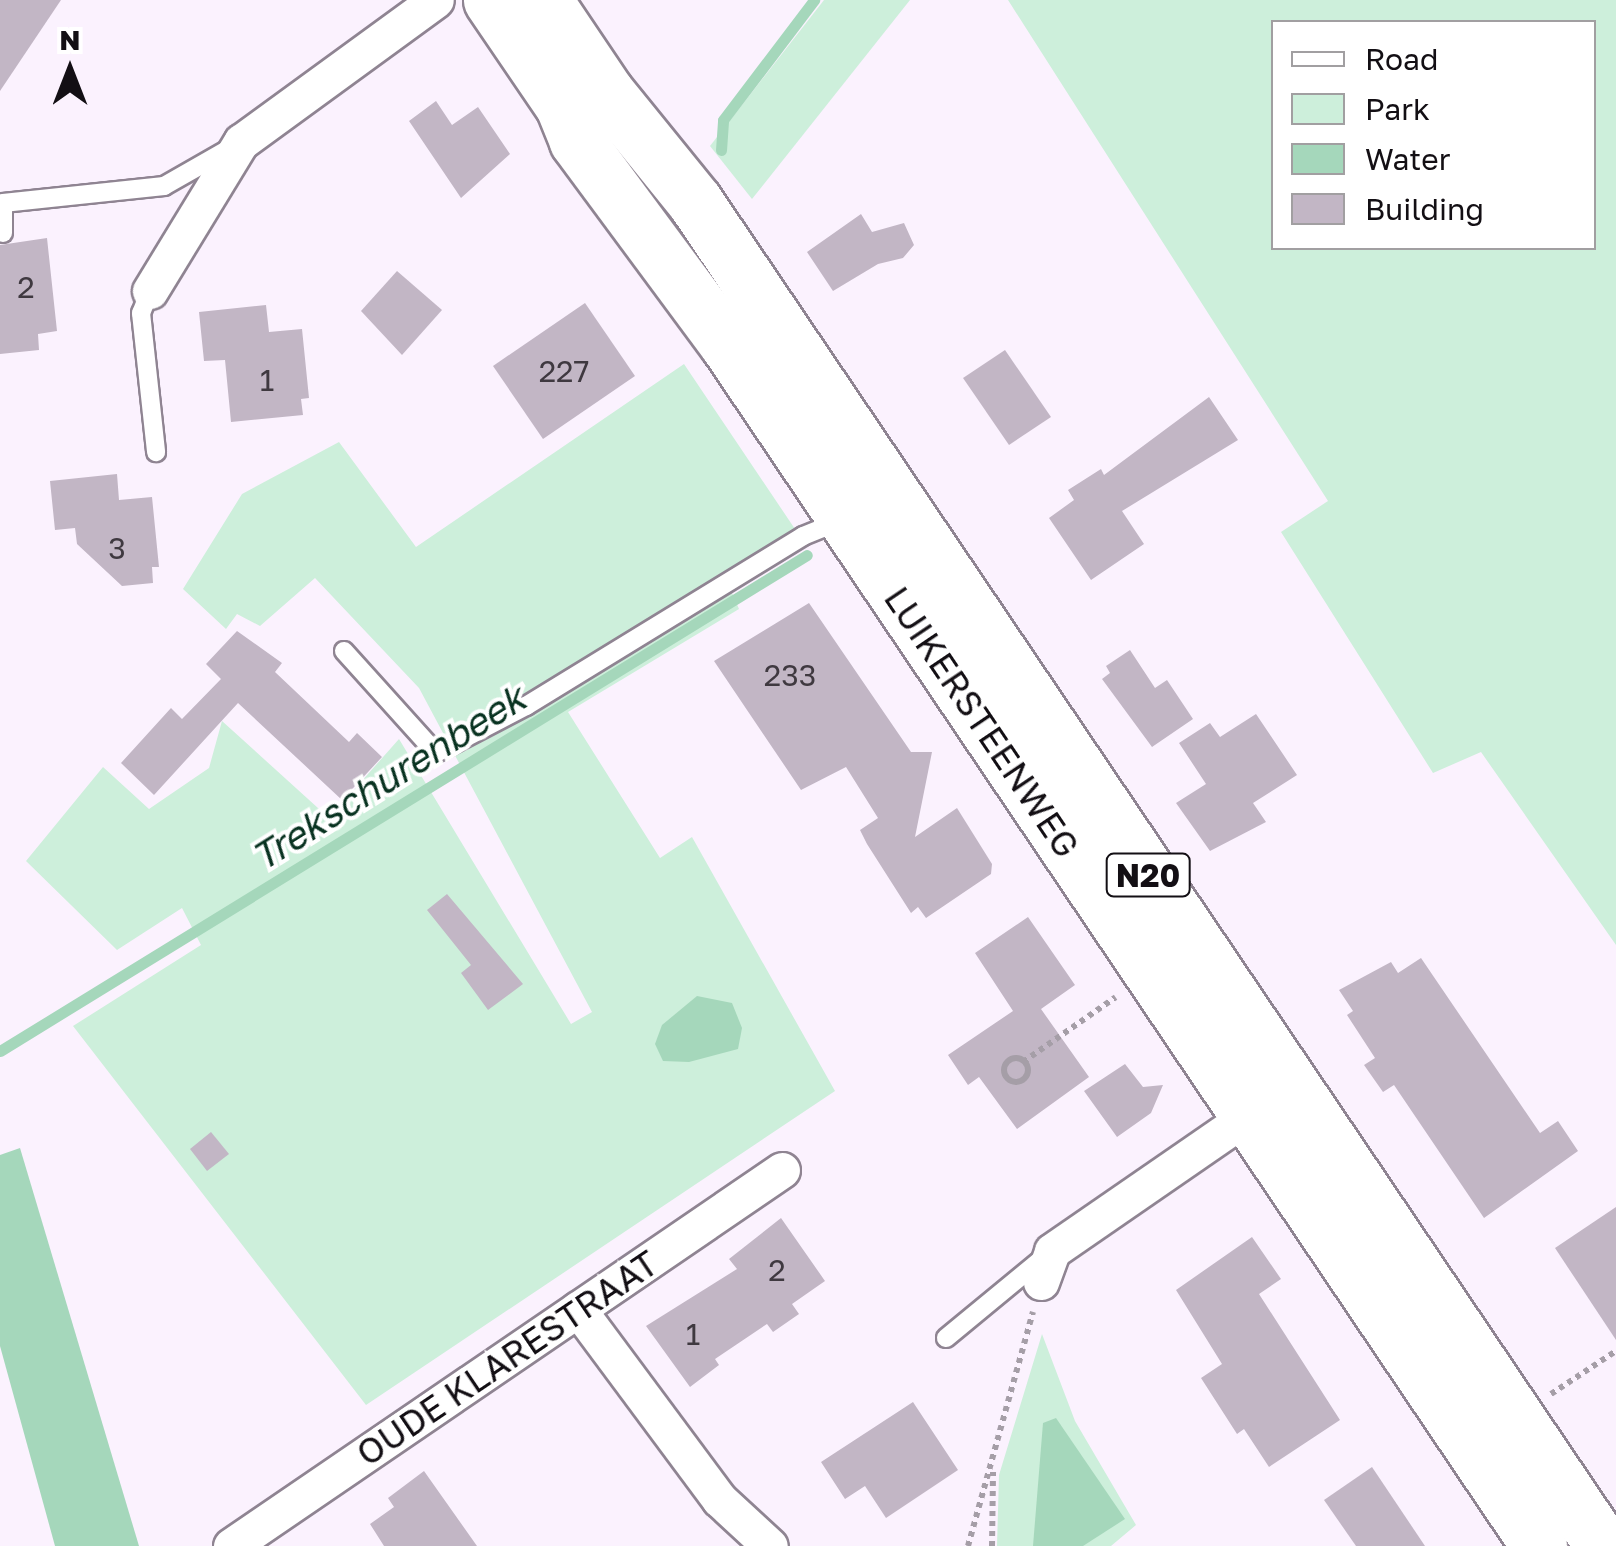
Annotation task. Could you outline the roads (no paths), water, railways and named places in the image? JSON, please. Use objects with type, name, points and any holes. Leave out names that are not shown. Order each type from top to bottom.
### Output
[{"type":"main road","name":"LUIKERSTEENWEG","points":[[491,0],[563,106],[577,141],[726,342],[1539,1546]]},
{"type":"main road","name":"LUIKERSTEENWEG","points":[[544,0],[606,92],[695,202],[1603,1546]]},
{"type":"street","points":[[150,291],[241,142],[436,0]]},
{"type":"street","points":[[1046,1266],[1248,1116]]},
{"type":"street","name":"OUDE KLARESTRAAT","points":[[231,1546],[782,1170]]},
{"type":"street","points":[[578,1310],[719,1500],[770,1546]]},
{"type":"lane","points":[[3,234],[3,203],[164,186],[241,142]]},
{"type":"lane","points":[[150,291],[142,313],[156,452]]},
{"type":"lane","points":[[344,651],[436,753],[526,706],[803,536],[845,520]]},
{"type":"lane","points":[[946,1338],[1046,1266]]},
{"type":"water","points":[[697,996],[732,1003],[742,1028],[738,1049],[689,1062],[663,1061],[655,1044],[662,1025]]},
{"type":"water","points":[[20,1148],[139,1546],[55,1546],[0,1346],[0,1155]]},
{"type":"water","points":[[1056,1418],[1125,1519],[1083,1546],[1033,1546],[1043,1423]]},
{"type":"waterway","name":"Trekschurenbeek","points":[[721,150],[723,120],[814,0]]},
{"type":"waterway","name":"Trekschurenbeek","points":[[0,1051],[807,555]]}]
